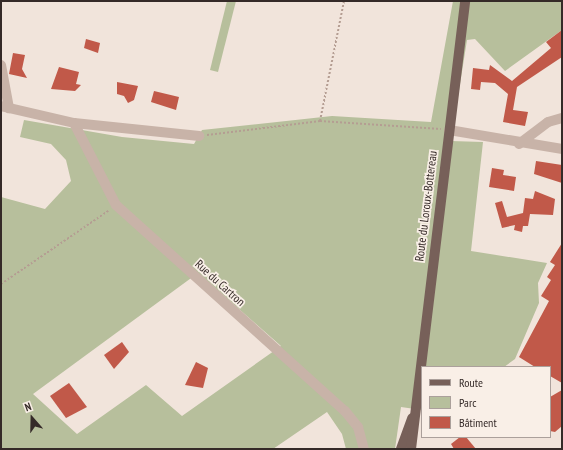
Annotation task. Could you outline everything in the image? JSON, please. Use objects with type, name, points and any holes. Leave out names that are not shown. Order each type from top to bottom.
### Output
[{"type":"main road","name":"Route du Loroux-Bottereau","points":[[411,449],[413,415],[465,1]]},
{"type":"main road","name":"Route du Loroux-Bottereau","points":[[401,449],[413,415]]},
{"type":"street","points":[[1,65],[5,107],[74,123],[199,136]]},
{"type":"street","points":[[519,144],[548,122],[562,118]]},
{"type":"street","name":"Rue du Cartron","points":[[74,123],[116,205],[345,411],[358,427],[364,449]]},
{"type":"street","points":[[449,130],[519,144],[562,149]]},
{"type":"path","points":[[320,121],[344,1]]},
{"type":"path","points":[[199,136],[320,121],[449,130]]},
{"type":"path","points":[[1,284],[116,205]]},
{"type":"green space","points":[[227,1],[236,1],[218,72],[210,70]]},
{"type":"green space","points":[[453,1],[562,1],[562,30],[505,71],[475,39],[467,40],[451,141],[483,142],[471,251],[547,263],[538,283],[539,303],[515,359],[505,366],[421,366],[421,410],[401,407],[395,449],[346,449],[342,434],[327,412],[273,449],[1,449],[1,197],[45,209],[71,181],[66,160],[51,144],[20,137],[24,120],[122,137],[194,144],[202,130],[332,116],[431,122]],"holes":[[[198,273],[281,346],[182,416],[146,385],[77,434],[33,394]]]},
{"type":"building","points":[[562,30],[562,57],[517,87],[513,110],[528,112],[525,126],[503,122],[508,94],[495,83],[481,82],[480,90],[471,89],[473,68],[489,70],[490,65],[512,81],[551,48],[546,42]]},
{"type":"building","points":[[86,39],[100,43],[98,53],[84,48]]},
{"type":"building","points":[[13,53],[25,55],[22,69],[27,78],[9,74]]},
{"type":"building","points":[[59,67],[79,72],[76,84],[81,85],[75,91],[51,89]]},
{"type":"building","points":[[117,82],[138,86],[134,100],[128,103],[124,96],[117,94]]},
{"type":"building","points":[[154,91],[179,97],[176,110],[151,102]]},
{"type":"building","points":[[536,161],[562,165],[562,183],[534,174]]},
{"type":"building","points":[[492,168],[504,170],[503,175],[516,177],[514,191],[489,187]]},
{"type":"building","points":[[535,191],[555,199],[553,215],[530,214],[528,226],[523,226],[522,232],[514,230],[515,225],[502,228],[495,203],[502,201],[507,217],[523,213],[525,198],[533,199]]},
{"type":"building","points":[[562,243],[562,383],[551,377],[551,366],[533,366],[519,357],[549,301],[541,296],[551,280],[547,277],[555,265],[550,262]]},
{"type":"building","points":[[122,342],[129,352],[114,369],[104,355]]},
{"type":"building","points":[[196,362],[208,368],[203,388],[185,385]]},
{"type":"building","points":[[69,383],[87,407],[66,418],[50,396]]},
{"type":"building","points":[[562,390],[562,426],[555,432],[551,431],[551,396]]},
{"type":"building","points":[[459,438],[467,438],[476,449],[454,449],[451,444]]}]
